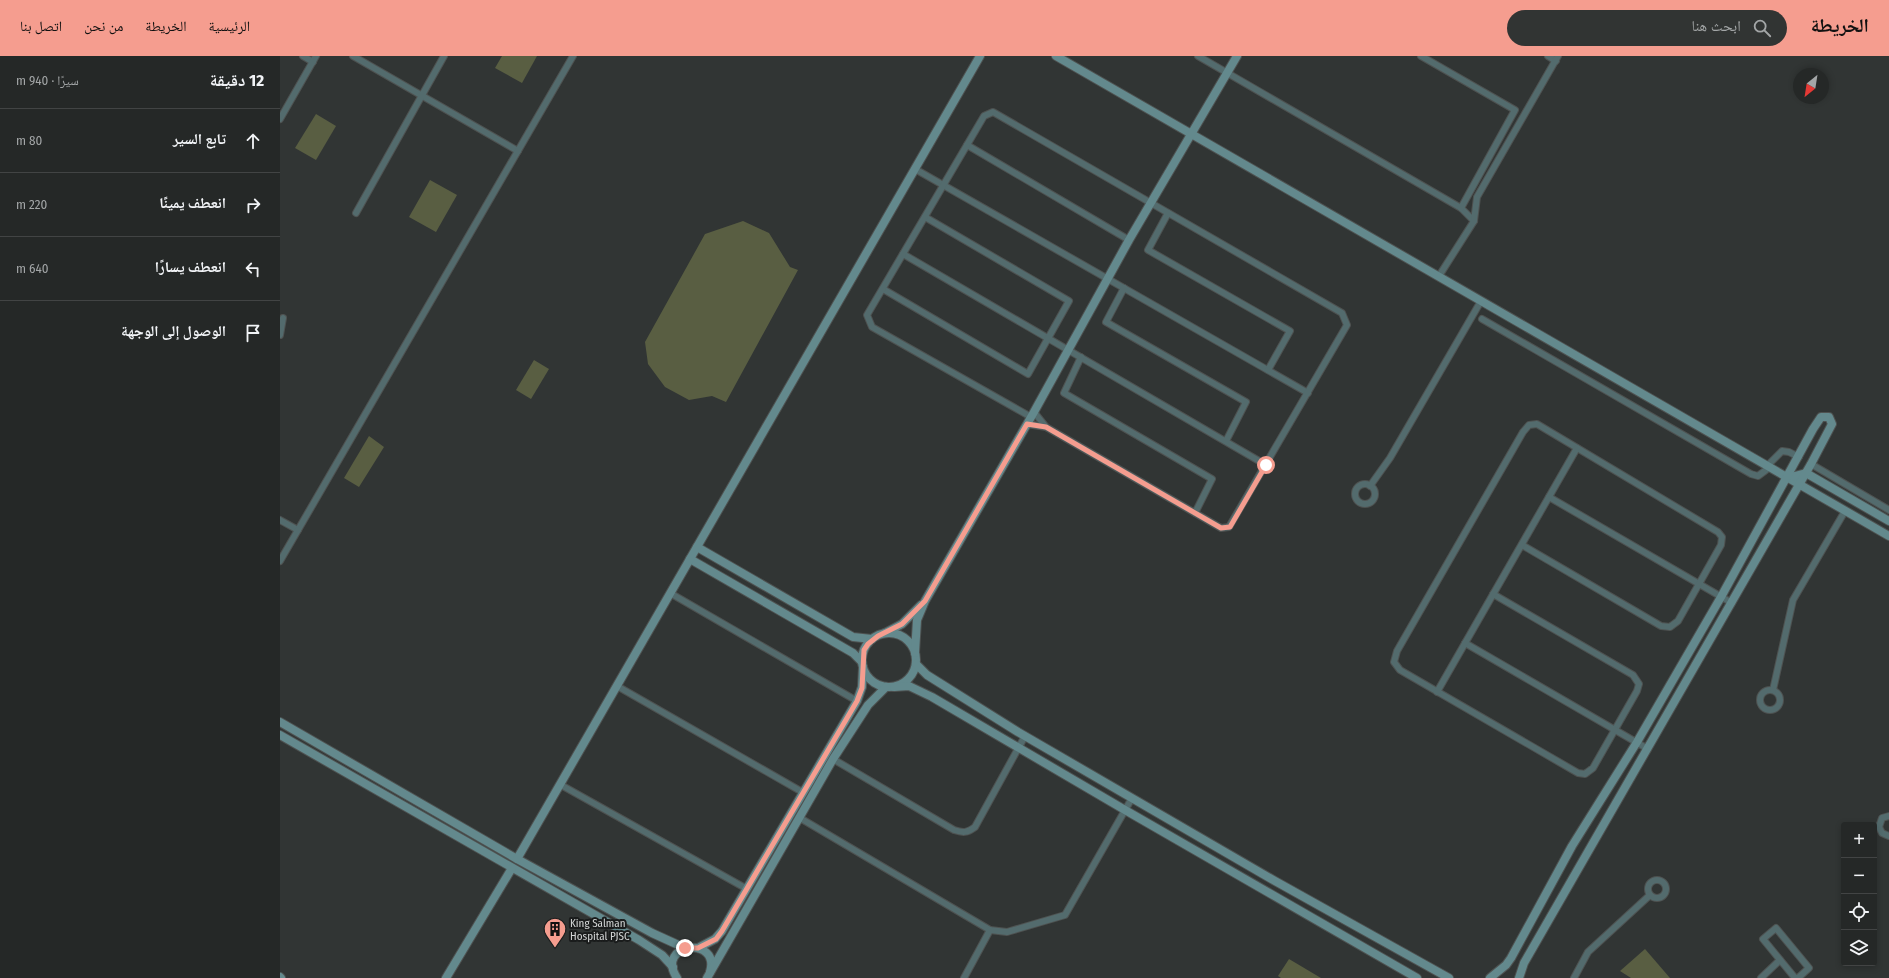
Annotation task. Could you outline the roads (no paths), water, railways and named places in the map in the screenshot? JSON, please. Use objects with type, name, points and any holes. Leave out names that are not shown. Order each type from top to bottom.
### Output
[{"type":"street","points":[[280,119],[314,59],[303,56]]},
{"type":"street","points":[[353,56],[518,151]]},
{"type":"street","points":[[356,213],[444,56]]},
{"type":"street","points":[[280,561],[573,56]]},
{"type":"street","points":[[517,859],[980,56]]},
{"type":"street","points":[[1056,56],[1889,536]]},
{"type":"street","points":[[1198,56],[1461,208],[1474,221]]},
{"type":"street","points":[[707,977],[833,759],[868,705],[890,687],[909,679],[916,664],[915,653],[917,620],[925,601],[1109,279],[1129,240],[1237,56]]},
{"type":"street","points":[[1421,56],[1515,110],[1529,107]]},
{"type":"street","points":[[1439,276],[1474,221],[1477,197],[1557,58],[1548,56]]},
{"type":"street","points":[[1461,208],[1515,110]]},
{"type":"street","points":[[993,112],[1342,313],[1347,325],[1230,527],[1221,528],[1046,427],[1032,414],[872,326],[867,315],[967,145],[984,116],[993,112]]},
{"type":"street","points":[[967,145],[1129,240]]},
{"type":"street","points":[[915,169],[1308,393]]},
{"type":"street","points":[[1168,213],[1148,250],[1290,331],[1268,370]]},
{"type":"street","points":[[883,289],[1028,374],[1069,301],[925,217]]},
{"type":"street","points":[[903,254],[1266,465]]},
{"type":"street","points":[[1124,288],[1106,322],[1246,402],[1226,441]]},
{"type":"street","points":[[1370,486],[1390,458],[1481,301]]},
{"type":"street","points":[[280,335],[283,318]]},
{"type":"street","points":[[1482,318],[1750,474],[1758,476],[1766,470]]},
{"type":"street","points":[[1081,357],[1064,393],[1212,479],[1195,513]]},
{"type":"street","points":[[1490,978],[1506,965],[1511,958],[1572,846],[1637,742],[1721,597],[1821,417],[1829,417],[1832,424],[1811,464],[1524,963],[1519,978]]},
{"type":"street","points":[[1027,424],[1046,427]]},
{"type":"street","points":[[1493,594],[1633,675],[1639,684],[1637,691],[1593,768],[1586,774],[1578,774],[1437,692],[1400,670],[1394,662],[1397,651],[1511,452],[1529,425],[1537,424],[1718,532],[1722,537],[1721,545],[1678,621],[1670,627],[1661,626],[1522,545]]},
{"type":"street","points":[[1437,692],[1577,448]]},
{"type":"street","points":[[1770,463],[1782,451],[1789,452],[1799,457]]},
{"type":"street","points":[[1811,464],[1889,510]]},
{"type":"street","points":[[1787,478],[1806,473],[1889,521]]},
{"type":"street","points":[[1549,497],[1732,603]]},
{"type":"street","points":[[1773,690],[1793,600],[1845,511]]},
{"type":"street","points":[[280,520],[298,530]]},
{"type":"street","points":[[697,547],[853,637],[872,639],[884,634],[902,624],[925,601]]},
{"type":"street","points":[[690,559],[853,653],[863,664],[872,680],[890,687],[909,686],[932,697],[1417,978]]},
{"type":"street","points":[[670,593],[857,701]]},
{"type":"street","points":[[884,634],[900,635],[909,643],[915,653]]},
{"type":"street","points":[[280,722],[517,859],[652,933],[685,948],[698,948],[716,939],[804,793],[857,701],[862,688],[864,650],[872,639]]},
{"type":"street","points":[[1465,643],[1648,749]]},
{"type":"street","points":[[916,664],[927,675],[1025,736],[1275,881],[1448,978]]},
{"type":"street","points":[[617,686],[804,793]]},
{"type":"street","points":[[280,735],[639,940],[662,955],[675,974]]},
{"type":"street","points":[[833,759],[954,830],[962,833],[968,832],[975,827],[1025,736]]},
{"type":"street","points":[[302,748],[308,738]]},
{"type":"street","points":[[316,756],[322,746]]},
{"type":"street","points":[[561,785],[747,889]]},
{"type":"street","points":[[800,818],[990,930],[1007,932],[1065,915],[1132,798]]},
{"type":"street","points":[[1889,816],[1882,818],[1879,824],[1882,833],[1889,836]]},
{"type":"street","points":[[446,978],[512,868]]},
{"type":"street","points":[[1574,978],[1588,952],[1650,895]]},
{"type":"street","points":[[1776,928],[1809,968],[1796,978],[1763,939],[1776,928]]},
{"type":"street","points":[[964,978],[990,930]]},
{"type":"street","points":[[675,974],[676,955],[685,948]]},
{"type":"street","points":[[698,948],[707,954],[710,959],[711,964],[707,977]]},
{"type":"street","points":[[1761,978],[1780,960]]},
{"type":"place","name":"King Salman Hospital PJSC","points":[[555,948]]}]
